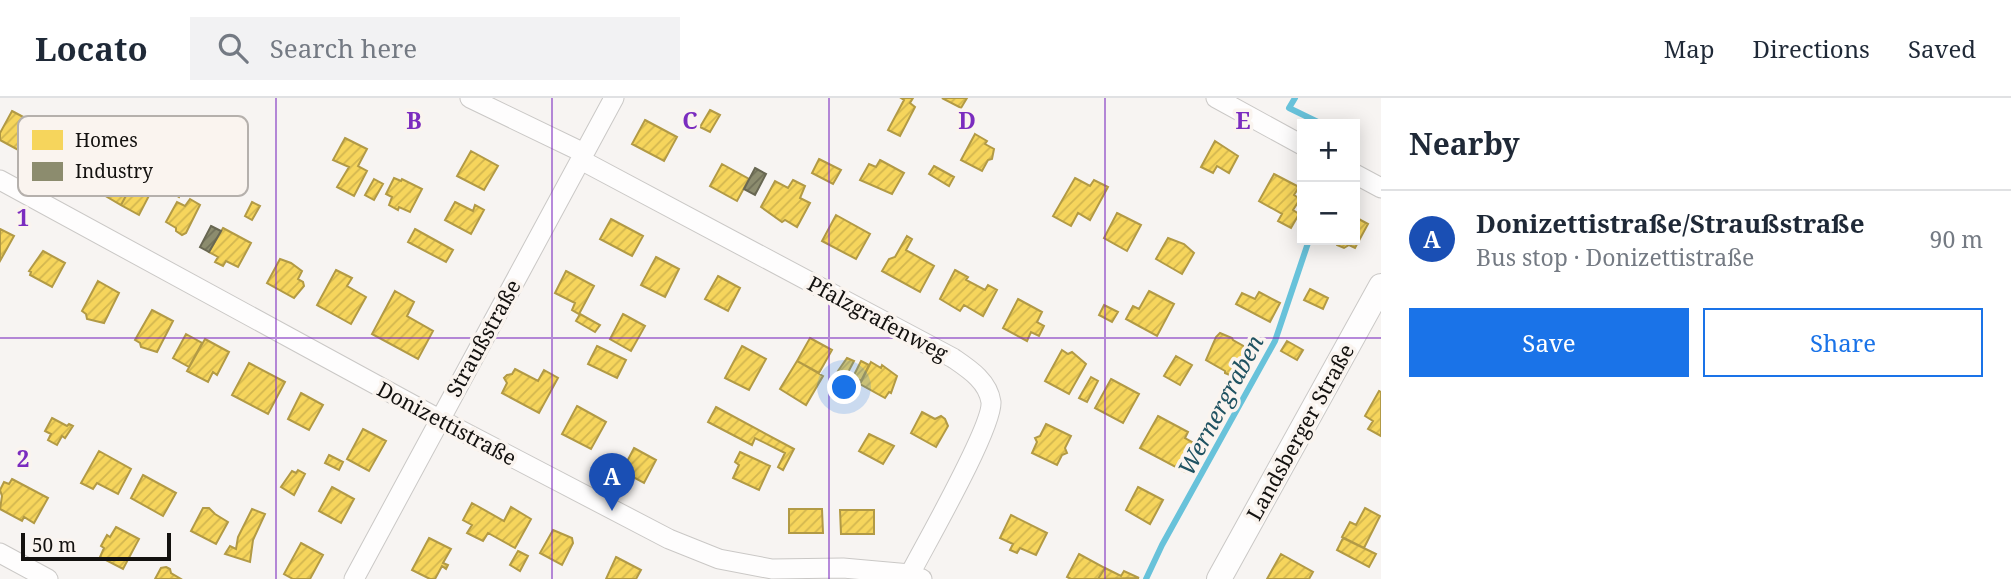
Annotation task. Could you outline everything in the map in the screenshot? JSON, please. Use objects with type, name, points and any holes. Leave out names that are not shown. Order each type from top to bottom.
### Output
[{"type":"street","name":"Pfalzgrafenweg","points":[[470,98],[583,156],[953,358],[975,374],[988,390],[991,405],[981,437],[916,577]]},
{"type":"street","name":"Straußstraße","points":[[354,579],[614,98]]},
{"type":"street","points":[[1216,98],[1297,142]]},
{"type":"street","points":[[1360,177],[1381,188]]},
{"type":"street","name":"Donizettistraße","points":[[0,180],[18,190]]},
{"type":"street","name":"Donizettistraße","points":[[29,196],[439,419],[669,539],[719,559],[772,569],[844,568],[916,577]]},
{"type":"street","name":"Landsberger Straße","points":[[1219,579],[1381,286]]},
{"type":"street","points":[[0,553],[48,579]]},
{"type":"building: Homes","points":[[901,98],[913,98],[910,103],[915,107],[900,136],[888,130],[904,100]]},
{"type":"building: Homes","points":[[942,98],[967,98],[961,108]]},
{"type":"building: Homes","points":[[710,110],[720,115],[710,132],[700,127]]},
{"type":"building: Homes","points":[[12,111],[21,116],[18,116],[18,150],[0,140],[0,133]]},
{"type":"building: Homes","points":[[645,120],[677,137],[664,161],[632,144]]},
{"type":"building: Homes","points":[[975,134],[994,149],[992,159],[988,160],[982,171],[961,160]]},
{"type":"building: Homes","points":[[345,138],[367,149],[358,166],[367,171],[354,196],[337,187],[349,167],[333,160]]},
{"type":"building: Homes","points":[[1215,141],[1238,156],[1229,173],[1217,166],[1213,173],[1201,167]]},
{"type":"building: Homes","points":[[471,151],[498,166],[484,190],[457,176]]},
{"type":"building: Homes","points":[[819,159],[841,170],[833,184],[812,173]]},
{"type":"building: Homes","points":[[880,160],[904,173],[892,194],[860,180],[869,164],[876,167]]},
{"type":"building: Homes","points":[[722,164],[749,179],[737,201],[710,186]]},
{"type":"building: Homes","points":[[934,166],[954,177],[949,186],[929,174]]},
{"type":"building: Homes","points":[[1274,174],[1297,186],[1294,195],[1297,197],[1297,204],[1293,210],[1297,213],[1297,218],[1291,228],[1278,221],[1282,214],[1259,201]]},
{"type":"building: Homes","points":[[394,178],[422,189],[410,212],[389,205],[392,197],[386,194]]},
{"type":"building: Homes","points":[[1075,178],[1090,186],[1094,180],[1108,187],[1090,220],[1078,213],[1071,226],[1053,216]]},
{"type":"building: Homes","points":[[374,179],[383,184],[374,200],[365,195]]},
{"type":"building: Homes","points":[[793,180],[805,186],[800,198],[810,203],[797,227],[785,220],[782,222],[761,207],[775,181],[788,188]]},
{"type":"building: Homes","points":[[105,196],[126,196],[121,205]]},
{"type":"building: Homes","points":[[126,196],[149,196],[139,215],[121,205]]},
{"type":"building: Homes","points":[[190,199],[200,205],[186,233],[182,235],[166,222],[177,202],[185,206]]},
{"type":"building: Homes","points":[[252,202],[260,206],[252,220],[245,216]]},
{"type":"building: Homes","points":[[455,202],[473,211],[475,205],[484,210],[471,234],[445,220]]},
{"type":"building: Homes","points":[[1117,213],[1141,225],[1127,251],[1104,238]]},
{"type":"building: Homes","points":[[836,215],[870,234],[856,259],[822,241]]},
{"type":"building: Homes","points":[[611,219],[643,236],[632,256],[600,239]]},
{"type":"building: Homes","points":[[1360,220],[1368,224],[1360,239]]},
{"type":"building: Homes","points":[[223,228],[251,243],[238,267],[226,261],[223,266],[215,262],[218,257],[209,252]]},
{"type":"building: Homes","points":[[0,229],[14,236],[0,261]]},
{"type":"building: Homes","points":[[415,229],[453,250],[446,262],[408,242]]},
{"type":"building: Homes","points":[[907,236],[912,239],[906,250],[934,266],[920,292],[882,271],[889,259],[895,257]]},
{"type":"building: Homes","points":[[1168,238],[1184,244],[1194,253],[1182,274],[1156,259]]},
{"type":"building: Homes","points":[[43,251],[65,263],[52,287],[30,275],[29,271]]},
{"type":"building: Homes","points":[[656,257],[679,269],[665,297],[641,285]]},
{"type":"building: Homes","points":[[280,259],[302,271],[298,279],[304,286],[294,298],[267,283]]},
{"type":"building: Homes","points":[[336,270],[352,278],[347,286],[366,297],[351,324],[317,305]]},
{"type":"building: Homes","points":[[955,270],[968,277],[966,280],[985,290],[988,285],[997,290],[983,316],[964,305],[960,311],[940,299]]},
{"type":"building: Homes","points":[[566,271],[594,286],[579,314],[572,310],[575,303],[555,293]]},
{"type":"building: Homes","points":[[718,276],[740,288],[728,311],[705,299]]},
{"type":"building: Homes","points":[[98,281],[119,293],[104,323],[87,319],[82,311]]},
{"type":"building: Homes","points":[[1310,289],[1328,298],[1323,309],[1304,300]]},
{"type":"building: Homes","points":[[395,291],[414,302],[407,316],[433,331],[418,359],[372,334]]},
{"type":"building: Homes","points":[[1149,291],[1174,304],[1157,336],[1126,319],[1133,306],[1139,309]]},
{"type":"building: Homes","points":[[1259,292],[1280,303],[1270,322],[1236,304],[1242,293],[1255,299]]},
{"type":"building: Homes","points":[[1018,299],[1042,312],[1037,322],[1044,326],[1039,336],[1031,332],[1027,341],[1003,328]]},
{"type":"building: Homes","points":[[1104,305],[1118,312],[1112,322],[1099,315]]},
{"type":"building: Homes","points":[[152,310],[173,321],[157,352],[141,347],[135,340]]},
{"type":"building: Homes","points":[[580,314],[600,325],[595,332],[576,321]]},
{"type":"building: Homes","points":[[623,314],[645,326],[631,351],[610,339]]},
{"type":"building: Homes","points":[[1220,333],[1254,352],[1239,379],[1206,360]]},
{"type":"building: Homes","points":[[186,334],[202,343],[189,367],[173,358]]},
{"type":"building: Homes","points":[[810,338],[832,350],[819,373],[797,361]]},
{"type":"building: Homes","points":[[205,339],[229,352],[217,375],[213,372],[208,382],[187,371]]},
{"type":"building: Homes","points":[[1287,341],[1303,350],[1297,360],[1281,351]]},
{"type":"building: Homes","points":[[597,346],[626,360],[617,378],[588,364]]},
{"type":"building: Homes","points":[[742,346],[766,359],[749,390],[725,378]]},
{"type":"building: Homes","points":[[1062,350],[1068,354],[1072,352],[1086,364],[1069,394],[1045,381]]},
{"type":"building: Homes","points":[[1176,356],[1192,365],[1180,385],[1164,376]]},
{"type":"building: Homes","points":[[847,358],[854,361],[846,376],[838,371]]},
{"type":"building: Homes","points":[[797,361],[823,376],[806,405],[780,389]]},
{"type":"building: Homes","points":[[861,361],[869,365],[861,381],[853,377]]},
{"type":"building: Homes","points":[[871,362],[881,368],[882,365],[897,376],[891,393],[885,398],[860,384]]},
{"type":"building: Homes","points":[[249,363],[285,382],[268,414],[232,395]]},
{"type":"building: Homes","points":[[515,369],[538,381],[544,370],[558,378],[539,413],[502,393],[507,383],[504,378]]},
{"type":"building: Homes","points":[[1091,377],[1098,381],[1087,402],[1079,398]]},
{"type":"building: Homes","points":[[1111,379],[1139,394],[1123,423],[1095,408]]},
{"type":"building: Homes","points":[[1379,391],[1381,436],[1368,429],[1373,421],[1365,416]]},
{"type":"building: Homes","points":[[301,393],[323,405],[309,430],[288,419]]},
{"type":"building: Homes","points":[[577,406],[606,422],[591,449],[562,434]]},
{"type":"building: Homes","points":[[716,407],[794,449],[783,470],[778,467],[785,453],[755,438],[752,445],[708,422]]},
{"type":"building: Homes","points":[[922,412],[935,419],[941,416],[948,426],[936,447],[911,433]]},
{"type":"building: Homes","points":[[1158,416],[1188,432],[1185,438],[1199,446],[1185,472],[1140,448]]},
{"type":"building: Homes","points":[[52,418],[67,426],[73,426],[57,445],[48,440],[51,434],[45,431]]},
{"type":"building: Homes","points":[[1046,424],[1071,436],[1065,448],[1067,453],[1062,455],[1057,465],[1032,453],[1037,442],[1035,438],[1040,436]]},
{"type":"building: Homes","points":[[363,429],[386,441],[369,471],[347,459]]},
{"type":"building: Homes","points":[[869,434],[894,446],[883,464],[859,451]]},
{"type":"building: Homes","points":[[634,448],[656,460],[644,483],[622,471]]},
{"type":"building: Homes","points":[[99,451],[131,469],[118,494],[97,483],[93,489],[81,483]]},
{"type":"building: Homes","points":[[740,452],[770,466],[759,490],[733,478],[739,465],[735,462]]},
{"type":"building: Homes","points":[[329,455],[343,462],[339,470],[325,463]]},
{"type":"building: Homes","points":[[298,470],[305,474],[294,495],[281,487],[292,471],[296,473]]},
{"type":"building: Homes","points":[[143,475],[176,493],[163,516],[131,498]]},
{"type":"building: Homes","points":[[12,479],[48,498],[34,523],[24,517],[22,521],[0,509],[0,490],[4,482],[9,484]]},
{"type":"building: Homes","points":[[332,487],[354,499],[341,523],[319,511]]},
{"type":"building: Homes","points":[[1138,487],[1163,500],[1150,524],[1126,510]]},
{"type":"building: Homes","points":[[472,503],[504,521],[511,507],[531,519],[515,548],[488,533],[483,541],[467,533],[472,525],[463,520]]},
{"type":"building: Homes","points":[[203,508],[209,508],[228,522],[216,544],[191,531]]},
{"type":"building: Homes","points":[[1365,508],[1380,516],[1364,548],[1342,537],[1350,522],[1356,525]]},
{"type":"building: Homes","points":[[252,509],[265,514],[253,540],[250,562],[225,554],[230,546],[236,549],[238,537]]},
{"type":"building: Homes","points":[[789,509],[822,509],[823,533],[789,533]]},
{"type":"building: Homes","points":[[840,510],[874,510],[874,534],[841,534]]},
{"type":"building: Homes","points":[[1011,515],[1047,533],[1036,555],[1020,548],[1017,553],[1010,550],[1013,544],[1000,538]]},
{"type":"building: Homes","points":[[116,527],[139,539],[123,569],[100,557],[104,548],[101,546],[107,535],[110,537]]},
{"type":"building: Homes","points":[[553,530],[572,538],[573,543],[562,565],[540,553]]},
{"type":"building: Homes","points":[[429,538],[451,549],[443,563],[448,565],[446,569],[442,566],[435,579],[412,570]]},
{"type":"building: Homes","points":[[1343,538],[1376,554],[1369,567],[1337,550]]},
{"type":"building: Homes","points":[[301,543],[323,555],[310,579],[293,579],[284,574]]},
{"type":"building: Homes","points":[[518,551],[528,556],[520,571],[510,565]]},
{"type":"building: Homes","points":[[1079,554],[1105,568],[1098,579],[1067,577]]},
{"type":"building: Homes","points":[[1281,554],[1313,572],[1309,579],[1267,579]]},
{"type":"building: Homes","points":[[616,557],[641,570],[636,579],[606,579]]},
{"type":"building: Homes","points":[[166,567],[181,579],[155,579],[161,568]]},
{"type":"building: Homes","points":[[1105,568],[1121,576],[1124,571],[1139,578],[1098,579]]},
{"type":"building: Industry","points":[[755,168],[766,174],[755,195],[744,189]]},
{"type":"building: Industry","points":[[211,226],[221,231],[209,252],[200,247]]},
{"type":"waterway","name":"Wernergraben","points":[[1295,98],[1289,108],[1312,119]]},
{"type":"waterway","name":"Wernergraben","points":[[1146,579],[1162,545],[1275,341],[1307,245]]},
{"type":"place","name":"Donizettistraße/Straußstraße","points":[[612,511]]}]
